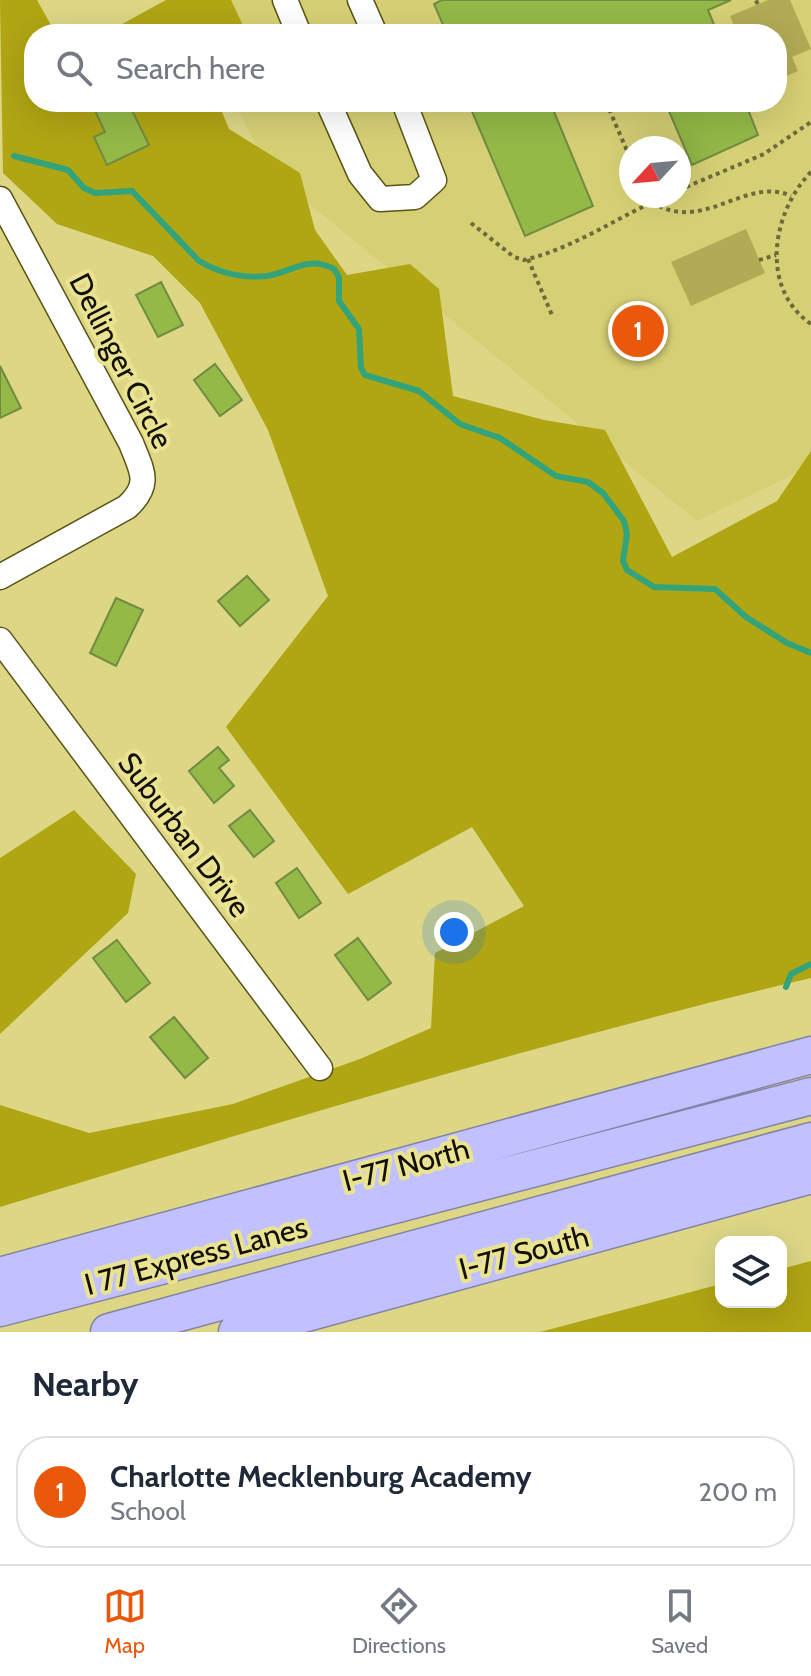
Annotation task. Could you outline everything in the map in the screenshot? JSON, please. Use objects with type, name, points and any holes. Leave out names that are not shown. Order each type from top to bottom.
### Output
[{"type":"highway","name":"I-77 North","points":[[0,1276],[811,1055]]},
{"type":"highway","name":"I 77 Express Lanes","points":[[0,1308],[811,1096]]},
{"type":"highway","name":"I 77 Express Lanes","points":[[109,1332],[811,1141]]},
{"type":"highway","name":"I-77 South","points":[[237,1332],[811,1175]]},
{"type":"street","points":[[285,0],[295,24]]},
{"type":"street","points":[[360,0],[371,24]]},
{"type":"street","points":[[332,112],[360,174],[380,199],[415,197],[434,180],[408,112]]},
{"type":"street","name":"Dellinger Circle","points":[[0,199],[131,443],[144,483],[140,495],[127,507],[0,577]]},
{"type":"street","name":"Suburban Drive","points":[[0,640],[320,1068]]},
{"type":"path","points":[[755,3],[762,0]]},
{"type":"path","points":[[610,112],[621,136]]},
{"type":"path","points":[[691,185],[764,154],[811,122]]},
{"type":"path","points":[[811,172],[792,197],[778,233],[776,255],[786,295],[797,313],[811,324]]},
{"type":"path","points":[[666,208],[694,213],[762,193],[779,192],[792,197]]},
{"type":"path","points":[[471,223],[514,257],[528,259],[601,229],[637,208]]},
{"type":"path","points":[[759,260],[776,255]]},
{"type":"path","points":[[528,259],[552,315]]},
{"type":"shaded area","points":[[0,0],[37,0],[50,24],[24,24],[24,112],[222,112],[229,129],[300,173],[315,230],[347,275],[410,264],[439,289],[453,396],[544,420],[605,430],[672,557],[777,501],[811,451],[811,978],[505,1057],[0,1207],[0,1105],[89,1133],[233,1104],[360,1059],[431,1028],[435,953],[524,906],[472,827],[348,894],[226,727],[328,596],[268,430],[200,303],[153,256],[57,224],[3,173]]},
{"type":"shaded area","points":[[166,0],[231,0],[242,24],[122,24]]},
{"type":"shaded area","points":[[182,0],[811,0],[811,466],[697,521],[269,171],[239,112],[787,112],[787,24],[194,24]]},
{"type":"shaded area","points":[[768,0],[790,0],[811,49],[792,57],[798,71],[787,76],[787,24],[733,24],[730,16]]},
{"type":"shaded area","points":[[746,229],[765,273],[691,306],[671,262]]},
{"type":"shaded area","points":[[74,810],[136,874],[128,913],[0,1034],[0,858]]},
{"type":"shaded area","points":[[811,1261],[811,1332],[540,1332],[715,1286],[715,1308],[787,1308],[787,1267]]},
{"type":"building","points":[[442,0],[731,0],[708,10],[714,24],[443,24],[434,4]]},
{"type":"building","points":[[96,112],[133,112],[149,145],[107,165],[94,137],[105,132]]},
{"type":"building","points":[[472,112],[554,112],[593,206],[525,236]]},
{"type":"building","points":[[669,112],[749,112],[758,135],[692,165],[691,136],[680,136]]},
{"type":"building","points":[[161,282],[183,325],[158,337],[136,295]]},
{"type":"building","points":[[215,364],[242,400],[220,416],[194,380]]},
{"type":"building","points":[[0,366],[21,408],[0,418]]},
{"type":"building","points":[[247,576],[269,600],[240,626],[218,601]]},
{"type":"building","points":[[116,598],[143,610],[116,666],[90,653]]},
{"type":"building","points":[[218,747],[229,760],[219,768],[234,786],[214,803],[189,771]]},
{"type":"building","points":[[250,810],[274,841],[254,857],[229,826]]},
{"type":"building","points":[[297,868],[321,903],[299,918],[276,883]]},
{"type":"building","points":[[358,938],[391,983],[368,1000],[335,955]]},
{"type":"building","points":[[117,940],[150,983],[126,1002],[93,958]]},
{"type":"building","points":[[174,1017],[208,1058],[185,1078],[150,1037]]},
{"type":"waterway","points":[[14,156],[68,170],[84,188],[95,193],[132,191],[199,261],[223,272],[249,277],[267,276],[308,264],[334,269],[339,277],[339,301],[359,329],[361,368],[365,375],[419,391],[460,424],[500,438],[556,476],[588,482],[603,493],[624,521],[627,534],[623,561],[627,570],[654,587],[715,589],[746,617],[787,643],[811,653]]},
{"type":"waterway","points":[[786,987],[791,974],[811,964]]},
{"type":"place","name":"Charlotte Mecklenburg Academy","points":[[638,331]]}]
